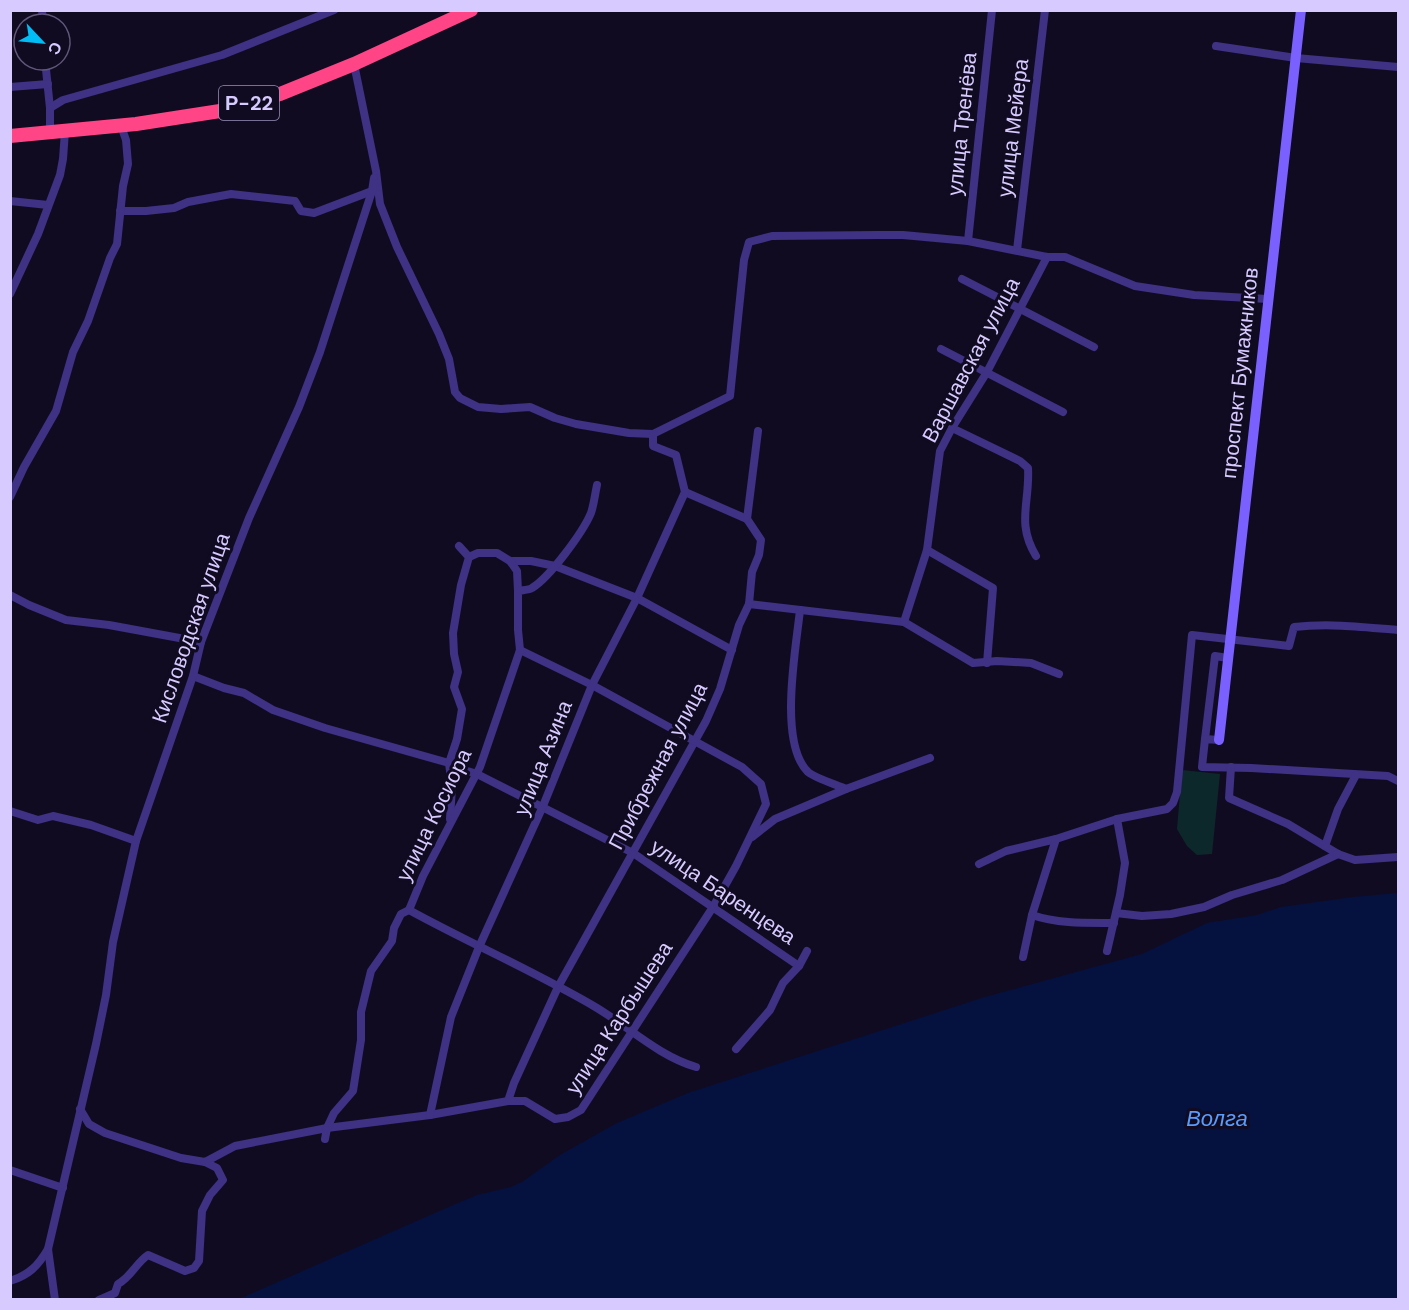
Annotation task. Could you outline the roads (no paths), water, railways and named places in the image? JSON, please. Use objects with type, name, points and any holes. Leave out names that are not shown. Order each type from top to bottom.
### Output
[{"type":"highway","name":"Р-22","points":[[10,136],[121,126],[220,111],[280,94],[354,64],[471,10]]},
{"type":"street","points":[[50,108],[63,100],[88,92],[222,55],[334,10]]},
{"type":"street","name":"улица Тренёва","points":[[968,241],[992,10]]},
{"type":"street","name":"улица Мейера","points":[[1017,250],[1045,10]]},
{"type":"street","name":"проспект Бумажников","points":[[1219,740],[1300,10]]},
{"type":"street","points":[[1216,46],[1296,58],[1398,67]]},
{"type":"street","points":[[354,64],[376,171],[380,204],[397,247],[449,359],[455,392],[460,399],[478,407],[501,409],[530,407],[576,424],[629,433],[653,434],[730,396],[744,260],[749,242],[772,236],[903,235],[968,241],[1047,257],[1065,257],[1135,286],[1194,295],[1268,299]]},
{"type":"street","points":[[46,72],[50,133]]},
{"type":"street","points":[[10,87],[48,84]]},
{"type":"street","points":[[10,497],[24,467],[56,411],[73,352],[88,321],[117,244],[128,164],[126,140],[121,126]]},
{"type":"street","points":[[10,294],[48,205],[63,159],[65,131]]},
{"type":"street","name":"Кисловодская улица","points":[[48,1249],[100,1024],[113,942],[136,841],[193,676],[201,642],[249,518],[299,407],[320,352],[372,191],[376,171]]},
{"type":"street","points":[[120,210],[146,211],[174,208],[188,202],[231,194],[295,201],[301,211],[314,213],[372,191]]},
{"type":"street","points":[[10,201],[48,205]]},
{"type":"street","name":"Варшавская улица","points":[[904,622],[927,550],[940,451],[987,372],[1047,257]]},
{"type":"street","points":[[962,279],[1094,347]]},
{"type":"street","points":[[941,348],[1064,412]]},
{"type":"street","points":[[952,428],[1020,461],[1028,468],[1024,528],[1028,544],[1036,556]]},
{"type":"street","points":[[653,434],[653,446],[676,455],[685,492],[747,519],[758,431]]},
{"type":"street","points":[[519,591],[531,588],[555,566],[583,528],[592,510],[597,485]]},
{"type":"street","name":"улица Азина","points":[[430,1115],[451,1017],[479,947],[543,806],[592,685],[637,598],[685,492]]},
{"type":"street","name":"Прибрежная улица","points":[[508,1101],[558,987],[706,721],[720,689],[739,625],[749,603],[752,572],[759,555],[761,540],[747,519]]},
{"type":"street","points":[[459,546],[469,557]]},
{"type":"street","points":[[927,550],[993,588],[987,663]]},
{"type":"street","points":[[469,557],[478,553],[497,553],[510,561],[531,561],[555,566],[637,598],[732,650]]},
{"type":"street","points":[[448,828],[452,786],[449,763],[457,739],[462,709],[454,687],[458,672],[453,633],[461,585],[469,557]]},
{"type":"street","name":"улица Косиора","points":[[325,1139],[334,1113],[353,1092],[361,1040],[361,1012],[371,971],[392,941],[394,928],[401,915],[409,910],[423,876],[477,774],[520,650],[517,571],[510,561]]},
{"type":"street","points":[[10,594],[29,605],[66,620],[110,625],[201,642]]},
{"type":"street","points":[[749,603],[904,622],[973,663],[1031,663],[1059,674]]},
{"type":"street","points":[[800,610],[790,714],[798,758],[809,773],[846,789]]},
{"type":"street","points":[[979,864],[1006,851],[1056,839],[1117,819],[1167,809],[1173,803],[1177,792],[1192,635],[1289,646],[1294,627],[1339,625],[1398,630]]},
{"type":"street","name":"улица Карбышева","points":[[205,1162],[235,1146],[327,1128],[430,1115],[508,1101],[525,1101],[555,1119],[568,1117],[581,1110],[596,1090],[712,907],[766,804],[761,784],[742,768],[592,685],[520,650]]},
{"type":"street","points":[[1228,658],[1215,656],[1202,767],[1388,776],[1398,781]]},
{"type":"street","name":"улица Баренцева","points":[[193,676],[244,693],[273,710],[326,728],[449,763],[477,774],[633,853],[799,966]]},
{"type":"street","points":[[1205,739],[1219,740]]},
{"type":"street","points":[[747,841],[759,829],[775,819],[846,789],[930,758]]},
{"type":"street","points":[[1231,767],[1229,798],[1288,824],[1338,854],[1355,860],[1398,857]]},
{"type":"street","points":[[1325,846],[1338,809],[1356,775]]},
{"type":"street","points":[[10,811],[38,820],[53,816],[91,825],[136,841]]},
{"type":"street","points":[[1107,951],[1125,863],[1117,819]]},
{"type":"street","points":[[1023,957],[1032,915],[1056,839]]},
{"type":"street","points":[[1116,913],[1143,916],[1171,914],[1204,907],[1233,895],[1282,880],[1338,854]]},
{"type":"street","points":[[409,910],[558,987],[682,1063],[696,1067]]},
{"type":"street","points":[[1032,915],[1046,920],[1114,923]]},
{"type":"street","points":[[736,1049],[770,1010],[783,983],[799,966],[807,951]]},
{"type":"street","points":[[80,1109],[89,1124],[105,1133],[181,1158],[205,1162],[217,1168],[223,1180],[210,1195],[202,1211],[198,1261],[194,1268],[185,1271],[148,1255],[138,1262],[125,1280],[118,1284],[115,1293],[99,1299]]},
{"type":"street","points":[[10,1170],[63,1188]]},
{"type":"street","points":[[10,1281],[24,1277],[35,1269],[48,1249]]},
{"type":"street","points":[[48,1249],[55,1299]]},
{"type":"water","name":"Волга","points":[[1398,893],[1398,1299],[239,1299],[477,1195],[522,1182],[560,1155],[617,1123],[688,1093],[985,997],[1142,954],[1207,923],[1257,915],[1281,907]]}]
